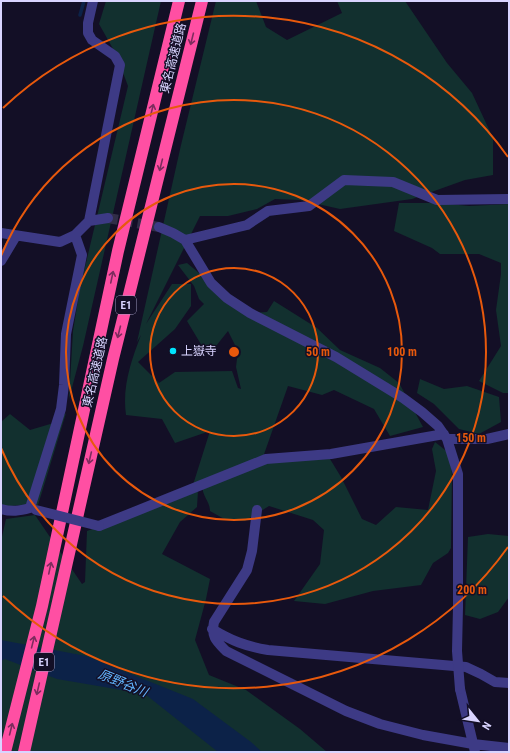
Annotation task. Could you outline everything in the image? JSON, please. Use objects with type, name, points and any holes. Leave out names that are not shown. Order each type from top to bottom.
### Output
[{"type":"highway","name":"東名高速道路","points":[[5,752],[42,606],[118,251],[179,1]]},
{"type":"highway","name":"東名高速道路","points":[[24,752],[113,359],[202,1]]},
{"type":"street","points":[[89,222],[120,65],[114,56],[92,40],[88,33],[88,23],[93,1]]},
{"type":"street","points":[[185,240],[247,225],[268,211],[309,206],[344,180],[393,182],[437,200],[509,199]]},
{"type":"street","points":[[1,234],[60,242],[75,235],[89,222],[108,218]]},
{"type":"street","points":[[159,227],[185,240],[211,283],[226,298],[250,313],[336,357],[403,398],[433,421],[446,437],[458,474],[457,651],[460,689],[474,748]]},
{"type":"street","points":[[33,509],[61,409],[64,385],[66,334],[82,255],[75,235]]},
{"type":"street","points":[[1,261],[16,236]]},
{"type":"street","points":[[1,509],[11,512],[33,509],[99,526],[266,458],[331,454],[446,437],[487,439],[509,434]]},
{"type":"street","points":[[257,510],[252,551],[247,570],[214,622],[212,629],[215,641],[226,650],[346,711],[380,724],[474,748],[509,748]]},
{"type":"street","points":[[212,629],[229,639],[248,646],[268,650],[466,667],[495,682],[509,683]]},
{"type":"green space","points":[[106,1],[161,1],[83,346],[69,399],[73,331],[80,288],[128,86],[116,54],[99,24]]},
{"type":"green space","points":[[216,1],[256,1],[266,27],[287,40],[342,13],[337,1],[405,1],[447,63],[472,93],[493,138],[493,175],[465,180],[412,199],[340,209],[300,200],[275,199],[257,209],[228,216],[200,216],[146,324],[172,284],[191,284],[191,306],[175,329],[138,362],[159,383],[175,372],[232,371],[238,388],[241,389],[236,367],[238,351],[228,331],[208,356],[187,321],[204,304],[199,299],[194,286],[178,265],[187,263],[250,313],[267,312],[274,301],[317,328],[340,350],[380,368],[399,383],[423,427],[390,436],[374,409],[334,390],[322,395],[288,386],[262,460],[330,459],[341,477],[362,519],[376,525],[396,507],[428,510],[436,471],[432,449],[435,442],[449,453],[452,474],[451,548],[448,553],[433,563],[421,585],[373,591],[325,604],[294,601],[320,564],[324,530],[313,520],[269,506],[245,521],[226,520],[210,511],[209,504],[203,492],[202,484],[192,488],[210,431],[175,443],[162,419],[126,415],[125,394],[128,374],[141,335],[137,342],[181,145]]},
{"type":"green space","points":[[399,203],[439,203],[469,206],[509,204],[509,393],[503,393],[479,381],[501,346],[496,310],[501,263],[479,254],[440,254],[432,248],[394,231]]},
{"type":"green space","points":[[420,379],[444,389],[467,386],[499,397],[501,422],[479,434],[459,429],[434,404],[417,393]]},
{"type":"green space","points":[[66,413],[38,505],[31,504],[1,507],[1,422],[10,414],[30,430],[57,422]]},
{"type":"green space","points":[[198,491],[197,507],[180,522],[162,554],[210,579],[195,640],[209,675],[246,690],[300,729],[327,752],[1,752],[1,541],[6,519],[35,515],[82,584],[85,582],[87,531]]},
{"type":"green space","points":[[488,534],[509,536],[509,597],[498,612],[480,619],[465,615],[468,537]]},
{"type":"water","name":"原野谷川","points":[[1,640],[86,656],[193,699],[251,742],[262,752],[218,752],[145,694],[57,679],[5,659],[1,661]]},
{"type":"waterway","points":[[80,15],[84,1]]},
{"type":"tunnel","points":[[108,218],[159,227]]},
{"type":"place","name":"上嶽寺","points":[[173,351]]}]
